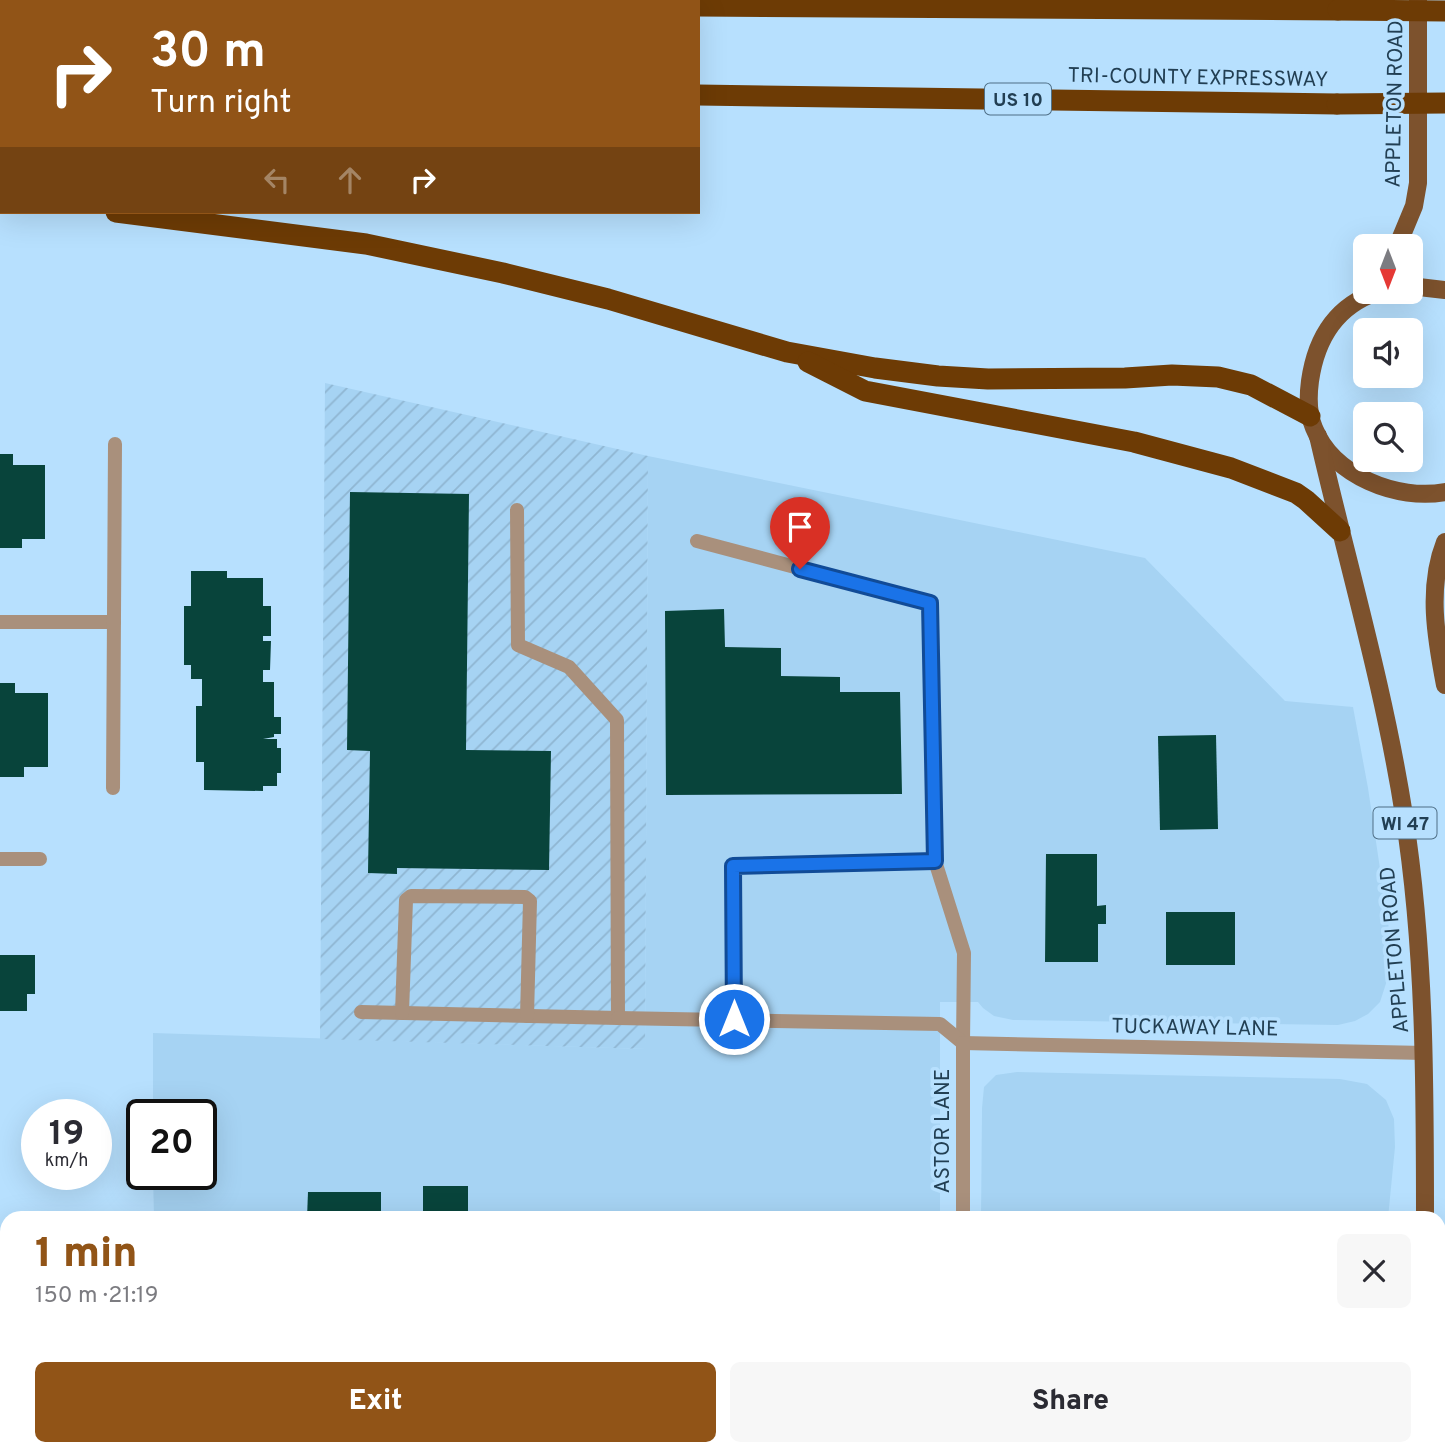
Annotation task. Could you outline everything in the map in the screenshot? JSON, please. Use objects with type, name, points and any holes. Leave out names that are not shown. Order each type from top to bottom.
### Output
[{"type":"highway","points":[[700,6],[1445,11]]},
{"type":"highway","name":"TRI-COUNTY EXPRESSWAY","points":[[700,95],[1337,104],[1445,103]]},
{"type":"highway","points":[[132,214],[366,244],[503,273],[670,316],[787,352],[938,376],[1042,380],[1172,375],[1218,377],[1251,385],[1310,415]]},
{"type":"highway","points":[[787,352],[865,391],[1134,442],[1231,468],[1296,493],[1340,531]]},
{"type":"main road","name":"APPLETON ROAD","points":[[1402,234],[1414,206],[1418,183],[1418,0]]},
{"type":"main road","points":[[1423,287],[1445,290]]},
{"type":"main road","points":[[1354,304],[1345,309],[1323,335],[1311,374],[1310,415],[1318,436],[1341,463],[1381,487],[1410,493],[1445,492]]},
{"type":"main road","name":"APPLETON ROAD","points":[[1318,436],[1368,638],[1404,816],[1420,951],[1425,1052],[1425,1211]]},
{"type":"main road","points":[[1445,542],[1434,593],[1445,685]]},
{"type":"street","points":[[113,789],[114,444]]},
{"type":"street","points":[[517,510],[518,645],[569,667],[617,720],[618,1018]]},
{"type":"street","name":"ASTOR LANE","points":[[697,541],[930,603],[935,861],[964,953],[963,1211]]},
{"type":"street","points":[[0,622],[114,622]]},
{"type":"street","points":[[0,859],[40,859]]},
{"type":"street","points":[[734,1019],[733,866],[935,861]]},
{"type":"street","points":[[402,1013],[406,900],[411,896],[525,897],[530,901],[527,1016]]},
{"type":"street","points":[[361,1012],[940,1024],[963,1044]]},
{"type":"street","name":"TUCKAWAY LANE","points":[[963,1044],[1425,1052]]},
{"type":"shaded area","points":[[325,383],[648,456],[645,1049],[320,1039]]},
{"type":"shaded area","points":[[648,456],[1145,558],[1285,701],[1353,707],[1390,936],[1392,965],[1380,1002],[1368,1014],[1338,1025],[1013,1020],[994,1016],[978,1002],[940,1002],[940,1211],[154,1211],[153,1190],[217,1190],[217,1099],[153,1099],[153,1033],[645,1049]]},
{"type":"shaded area","points":[[1017,1072],[1340,1079],[1367,1084],[1386,1100],[1394,1119],[1395,1147],[1389,1211],[981,1211],[984,1087],[996,1075]]},
{"type":"building","points":[[0,454],[13,454],[13,465],[45,465],[45,539],[22,539],[22,548],[0,548]]},
{"type":"building","points":[[350,492],[469,494],[466,750],[551,751],[549,870],[397,868],[397,874],[368,873],[370,751],[347,750]]},
{"type":"building","points":[[191,571],[227,571],[227,578],[263,578],[263,606],[271,606],[271,636],[263,636],[263,641],[271,641],[270,670],[263,670],[263,682],[274,682],[274,717],[281,717],[281,734],[263,739],[277,739],[277,748],[281,748],[281,773],[277,773],[277,786],[263,786],[263,791],[204,790],[204,762],[196,762],[196,706],[202,706],[202,679],[191,679],[191,665],[184,665],[184,606],[191,606]]},
{"type":"building","points":[[724,609],[725,647],[781,648],[781,676],[840,677],[840,692],[900,692],[902,794],[666,795],[665,611]]},
{"type":"building","points":[[0,683],[15,683],[15,693],[48,693],[48,767],[24,767],[24,777],[0,777]]},
{"type":"building","points":[[1216,735],[1218,829],[1160,830],[1158,736]]},
{"type":"building","points":[[1046,854],[1097,854],[1097,906],[1106,905],[1106,924],[1098,924],[1098,962],[1045,962]]},
{"type":"building","points":[[1166,912],[1235,912],[1235,965],[1166,965]]},
{"type":"building","points":[[0,955],[35,955],[35,994],[27,994],[27,1011],[0,1011]]},
{"type":"building","points":[[423,1186],[468,1186],[468,1211],[423,1211]]},
{"type":"building","points":[[308,1192],[381,1192],[381,1211],[307,1211]]},
{"type":"route","points":[[734,1019],[733,866],[935,861],[930,603],[800,569]]}]
